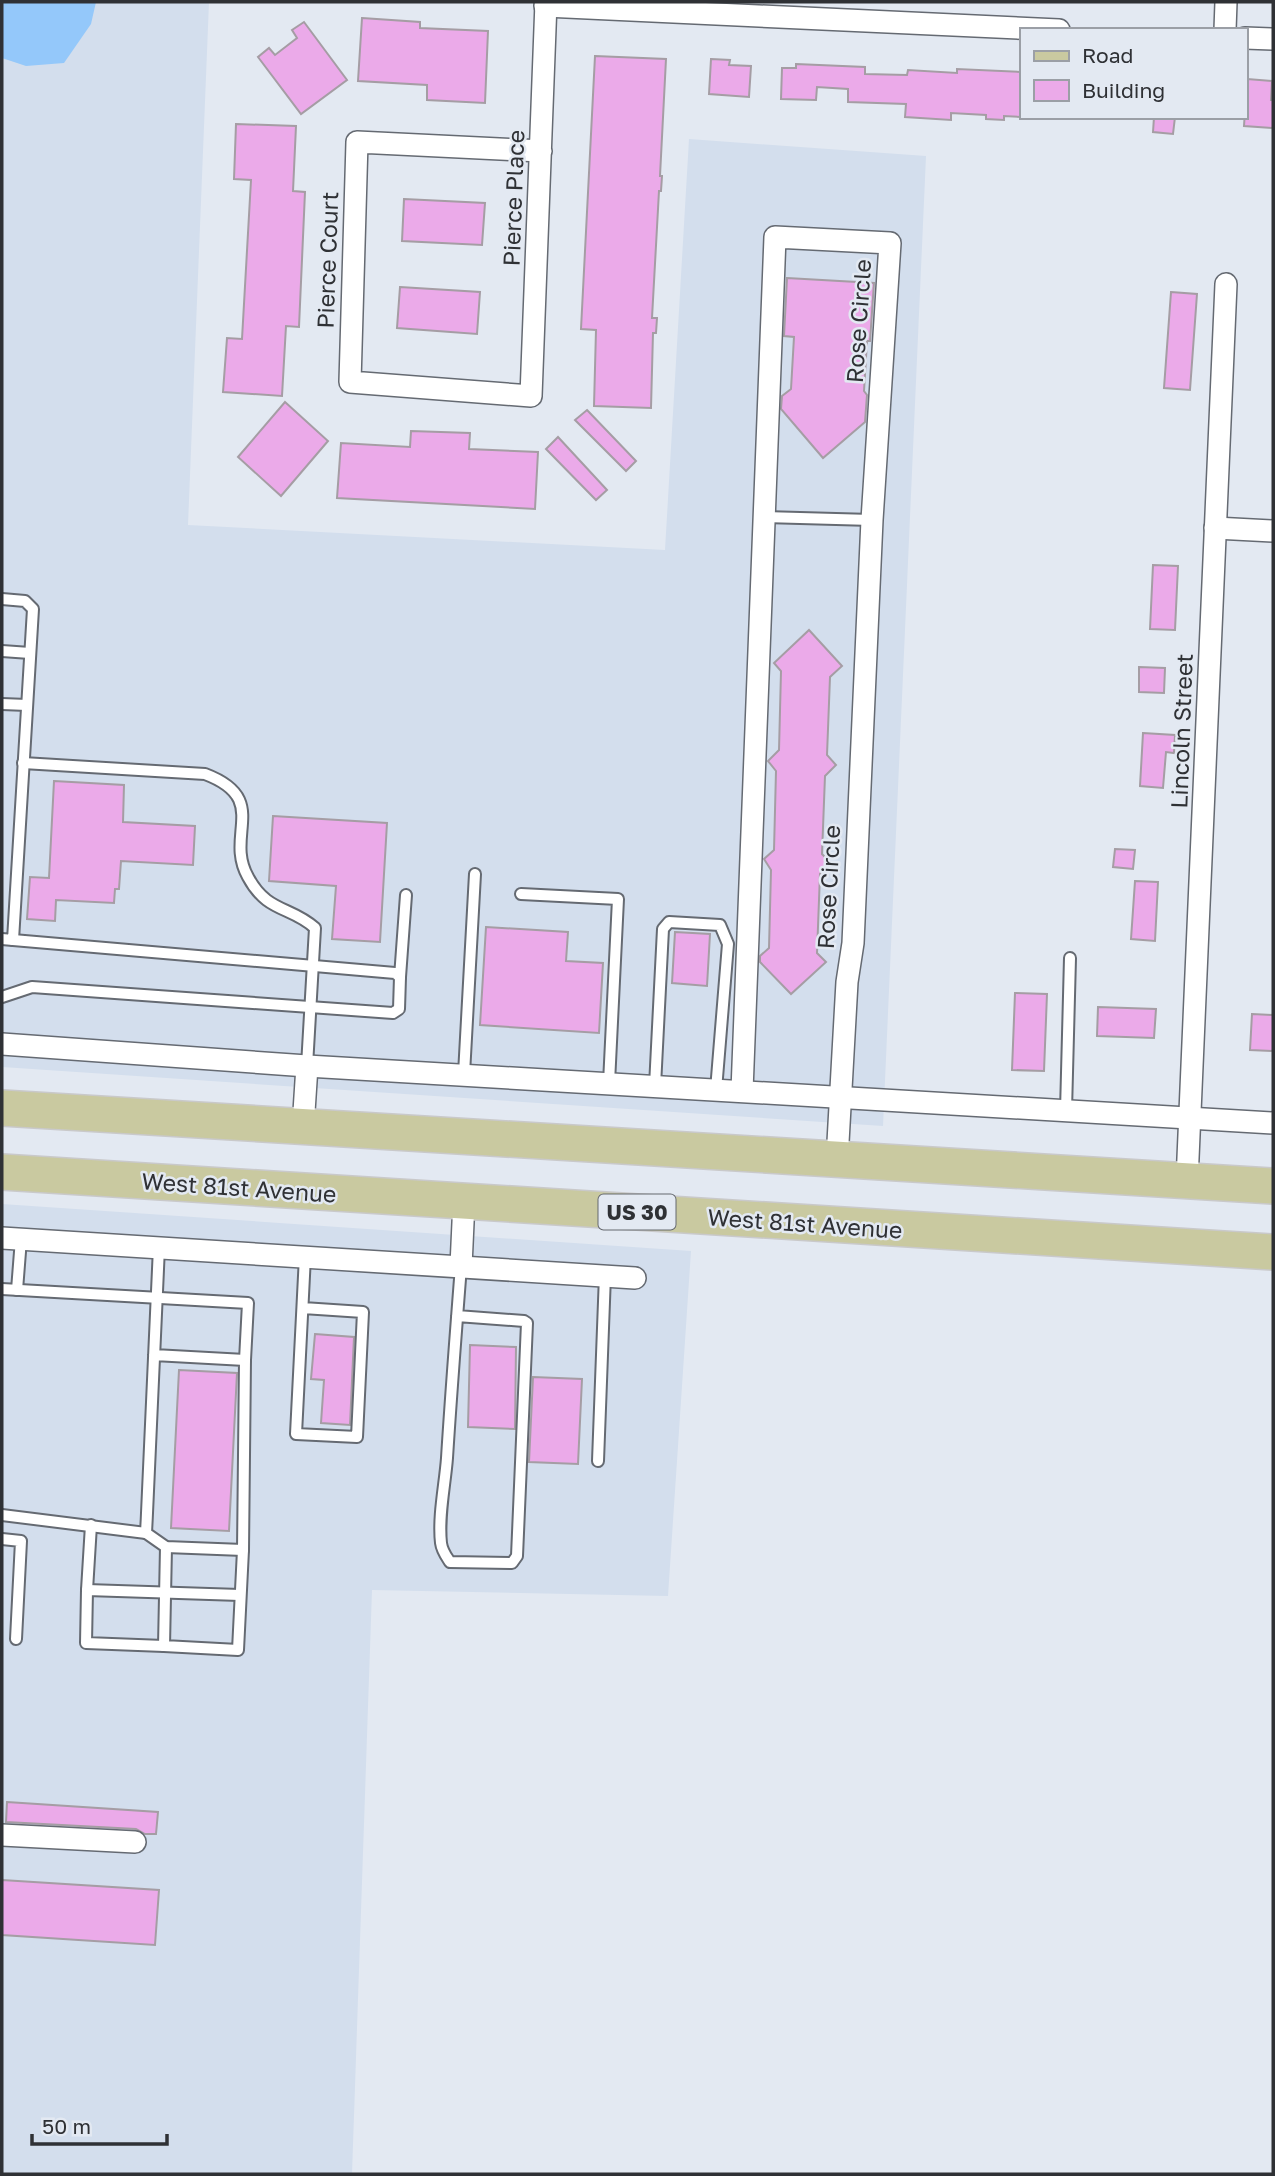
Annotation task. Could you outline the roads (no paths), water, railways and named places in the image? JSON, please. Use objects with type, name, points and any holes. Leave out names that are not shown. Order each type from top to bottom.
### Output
[{"type":"main road","points":[[2,1108],[1273,1186]]},
{"type":"main road","name":"West 81st Avenue","points":[[2,1172],[1273,1252]]},
{"type":"street","points":[[1225,28],[1226,2]]},
{"type":"street","points":[[546,4],[833,11],[1035,28]]},
{"type":"street","name":"Pierce Place","points":[[531,396],[546,4]]},
{"type":"street","points":[[1247,38],[1273,40]]},
{"type":"street","name":"Pierce Court","points":[[531,396],[350,382],[357,142],[541,151]]},
{"type":"street","name":"Rose Circle","points":[[742,1091],[775,237],[890,243],[872,520],[853,943],[847,982],[837,1160]]},
{"type":"street","name":"Lincoln Street","points":[[1187,1181],[1226,284]]},
{"type":"street","points":[[1215,528],[1273,531]]},
{"type":"street","points":[[2,1044],[307,1066],[1273,1123]]},
{"type":"street","points":[[303,1127],[307,1066]]},
{"type":"street","points":[[461,1266],[464,1202]]},
{"type":"street","points":[[11,1239],[635,1278]]},
{"type":"street","points":[[2,1835],[135,1842]]},
{"type":"lane","points":[[764,517],[872,520]]},
{"type":"lane","points":[[2,599],[25,600],[33,609],[23,763],[7,939],[395,973],[401,977]]},
{"type":"lane","points":[[2,651],[30,653]]},
{"type":"lane","points":[[2,704],[27,705]]},
{"type":"lane","points":[[23,763],[205,774],[221,780],[236,793],[243,807],[241,862],[248,877],[257,892],[273,906],[304,918],[315,928],[307,1066]]},
{"type":"lane","points":[[464,1074],[475,874]]},
{"type":"lane","points":[[521,894],[618,899],[610,1083]]},
{"type":"lane","points":[[2,997],[32,987],[393,1013],[399,1009],[406,895]]},
{"type":"lane","points":[[655,1086],[663,929],[669,922],[720,925],[728,944],[716,1090]]},
{"type":"lane","points":[[1066,1111],[1070,958]]},
{"type":"lane","points":[[11,1239],[17,1290]]},
{"type":"lane","points":[[146,1533],[159,1247]]},
{"type":"lane","points":[[303,1308],[363,1312],[357,1437],[296,1434],[305,1256]]},
{"type":"lane","points":[[457,1316],[527,1323],[517,1556],[512,1563],[450,1562],[443,1552],[442,1520],[457,1316],[461,1266]]},
{"type":"lane","points":[[598,1461],[605,1275]]},
{"type":"lane","points":[[2,1289],[248,1303],[243,1550],[238,1650],[86,1643],[91,1525]]},
{"type":"lane","points":[[154,1354],[245,1360]]},
{"type":"lane","points":[[2,1515],[146,1533],[166,1547],[243,1550]]},
{"type":"lane","points":[[2,1539],[21,1541],[16,1639]]},
{"type":"lane","points":[[164,1646],[166,1547]]},
{"type":"lane","points":[[87,1590],[240,1595]]},
{"type":"water","points":[[2,2],[96,2],[91,24],[64,63],[26,66],[2,58]]}]
